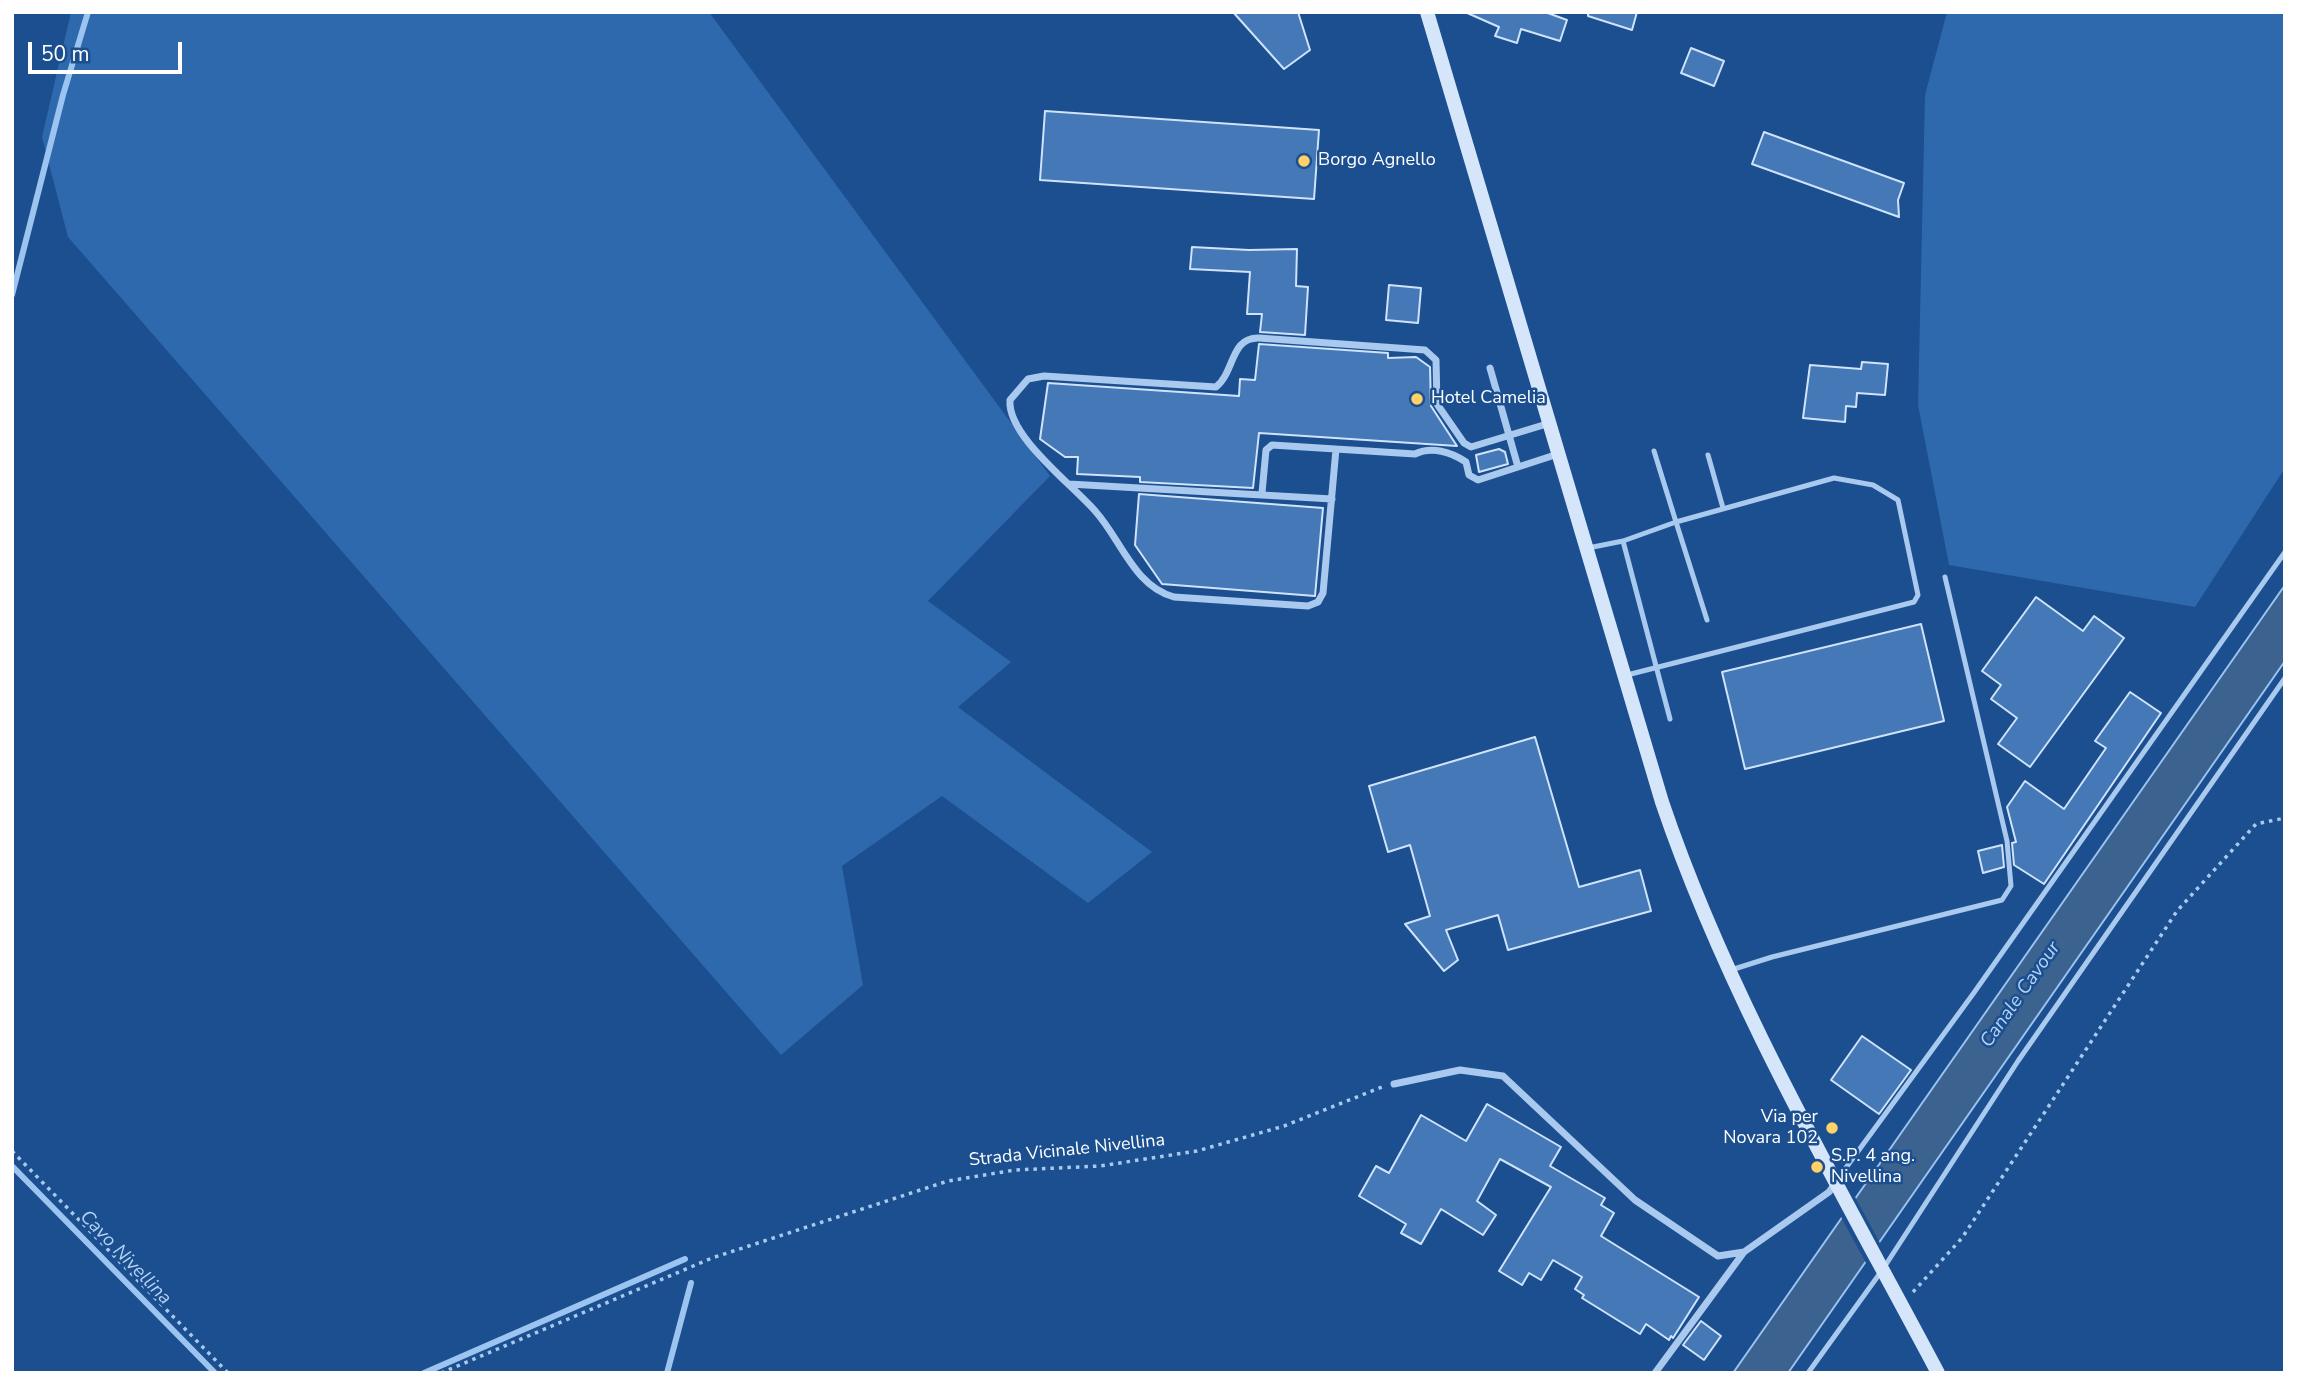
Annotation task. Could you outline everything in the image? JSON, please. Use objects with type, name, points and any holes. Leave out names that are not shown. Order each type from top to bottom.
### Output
[{"type":"street","points":[[1427,12],[1624,676],[1687,877],[1728,971],[1938,1373]]},
{"type":"street","points":[[1336,449],[1323,593],[1318,602],[1308,606],[1174,597],[1160,593],[1118,547],[1098,514],[1060,479],[1009,412],[1010,400],[1028,379],[1044,376],[1208,389],[1224,380],[1237,348],[1248,337],[1425,350],[1436,360],[1437,404],[1464,443],[1471,447],[1551,423]]},
{"type":"street","points":[[1490,368],[1518,467]]},
{"type":"street","points":[[1262,493],[1266,450],[1272,445],[1415,454],[1422,451],[1451,452],[1466,462],[1469,475],[1478,480],[1559,454]]},
{"type":"street","points":[[1068,484],[1332,499]]},
{"type":"street","points":[[1394,1084],[1460,1070],[1503,1076],[1635,1199],[1718,1256],[1744,1252]]},
{"type":"street","points":[[1655,1373],[1744,1252],[1829,1192],[1837,1180]]},
{"type":"lane","points":[[1654,451],[1707,620]]},
{"type":"lane","points":[[1708,455],[1723,508]]},
{"type":"lane","points":[[1588,548],[1623,541],[1676,522],[1834,478],[1873,485],[1898,500],[1918,595],[1914,602],[1624,676]]},
{"type":"lane","points":[[1623,541],[1670,719]]},
{"type":"lane","points":[[1837,1180],[1965,1005],[2285,552]]},
{"type":"lane","points":[[1728,971],[1772,957],[2002,900],[2011,886],[2007,841],[1945,577]]},
{"type":"lane","points":[[1808,1373],[2018,1061],[2285,678]]},
{"type":"path","points":[[1902,1304],[1962,1237],[2177,911],[2256,824],[2285,818]]},
{"type":"path","name":"Strada Vicinale Nivellina","points":[[441,1373],[712,1258],[948,1181],[1015,1170],[1100,1166],[1197,1151],[1284,1126],[1394,1084]]},
{"type":"path","points":[[12,1152],[228,1373]]},
{"type":"shaded area","points":[[71,12],[709,12],[1050,476],[928,601],[1011,662],[958,707],[1152,852],[1088,903],[942,796],[842,866],[863,985],[781,1055],[68,237],[42,137]]},
{"type":"shaded area","points":[[1947,12],[2285,12],[2285,468],[2195,607],[1949,565],[1918,405],[1925,95]]},
{"type":"water","name":"Canale Cavour","points":[[2285,585],[2285,661],[1788,1373],[1733,1373]]},
{"type":"pier","points":[[1854,1195],[1881,1245],[1867,1265],[1840,1215]]},
{"type":"building","points":[[1233,12],[1298,12],[1310,50],[1284,69]]},
{"type":"building","points":[[1465,12],[1545,12],[1567,20],[1560,41],[1521,29],[1517,43],[1495,36],[1499,27]]},
{"type":"building","points":[[1588,12],[1637,12],[1632,30],[1588,16]]},
{"type":"building","points":[[1691,48],[1724,61],[1714,86],[1681,73]]},
{"type":"building","points":[[1045,111],[1319,130],[1314,199],[1040,180]]},
{"type":"building","points":[[1764,132],[1904,183],[1898,200],[1899,217],[1752,164]]},
{"type":"building","points":[[1192,247],[1297,249],[1296,286],[1308,287],[1305,335],[1260,332],[1262,314],[1247,314],[1250,272],[1190,269]]},
{"type":"building","points":[[1389,285],[1421,288],[1418,323],[1386,320]]},
{"type":"building","points":[[1259,344],[1388,353],[1388,358],[1416,357],[1430,367],[1431,406],[1457,446],[1259,433],[1253,488],[1140,482],[1140,477],[1077,474],[1078,457],[1065,457],[1040,439],[1048,383],[1239,396],[1240,379],[1255,380]]},
{"type":"building","points":[[1862,362],[1888,364],[1885,395],[1857,393],[1856,407],[1846,406],[1845,422],[1803,418],[1810,365],[1861,369]]},
{"type":"building","points":[[1499,449],[1505,452],[1508,464],[1479,472],[1476,455]]},
{"type":"building","points":[[1139,494],[1323,508],[1315,596],[1162,584],[1135,545]]},
{"type":"building","points":[[2036,597],[2083,631],[2094,616],[2124,638],[2030,767],[1998,744],[2017,718],[1991,699],[2001,685],[1982,671]]},
{"type":"building","points":[[1921,624],[1944,721],[1745,769],[1722,672]]},
{"type":"building","points":[[2130,692],[2161,713],[2044,884],[2014,865],[2012,843],[2016,842],[2007,807],[2025,781],[2064,809],[2106,748],[2095,741]]},
{"type":"building","points":[[1535,737],[1579,887],[1640,870],[1651,911],[1508,950],[1498,915],[1446,930],[1458,960],[1444,971],[1405,924],[1430,916],[1410,845],[1388,852],[1369,786]]},
{"type":"building","points":[[2002,845],[2004,867],[1983,873],[1978,851]]},
{"type":"building","points":[[1862,1036],[1911,1070],[1879,1114],[1831,1080]]},
{"type":"building","points":[[1487,1104],[1561,1147],[1550,1166],[1605,1198],[1601,1205],[1614,1213],[1601,1236],[1699,1297],[1673,1338],[1671,1336],[1669,1340],[1646,1324],[1640,1334],[1582,1298],[1584,1295],[1575,1289],[1582,1277],[1553,1260],[1541,1280],[1529,1273],[1522,1285],[1499,1271],[1551,1187],[1500,1159],[1477,1201],[1496,1215],[1483,1235],[1441,1209],[1421,1244],[1401,1233],[1406,1224],[1359,1196],[1376,1166],[1389,1173],[1421,1115],[1466,1141]]},
{"type":"building","points":[[1701,1321],[1721,1336],[1704,1360],[1683,1345]]},
{"type":"waterway","name":"Cavo Nivellina","points":[[12,295],[63,95],[88,12]]},
{"type":"waterway","name":"Cavo Nivellina","points":[[12,1166],[215,1373]]},
{"type":"waterway","name":"Cavo Nivellina","points":[[424,1373],[685,1259]]},
{"type":"waterway","name":"Cavo Nivellina","points":[[667,1373],[691,1283]]},
{"type":"place","name":"Borgo Agnello","points":[[1304,161]]},
{"type":"place","name":"Hotel Camelia","points":[[1417,399]]},
{"type":"place","name":"Via per Novara 102","points":[[1832,1128]]},
{"type":"place","name":"S.P. 4 ang. Nivellina","points":[[1817,1167]]}]
